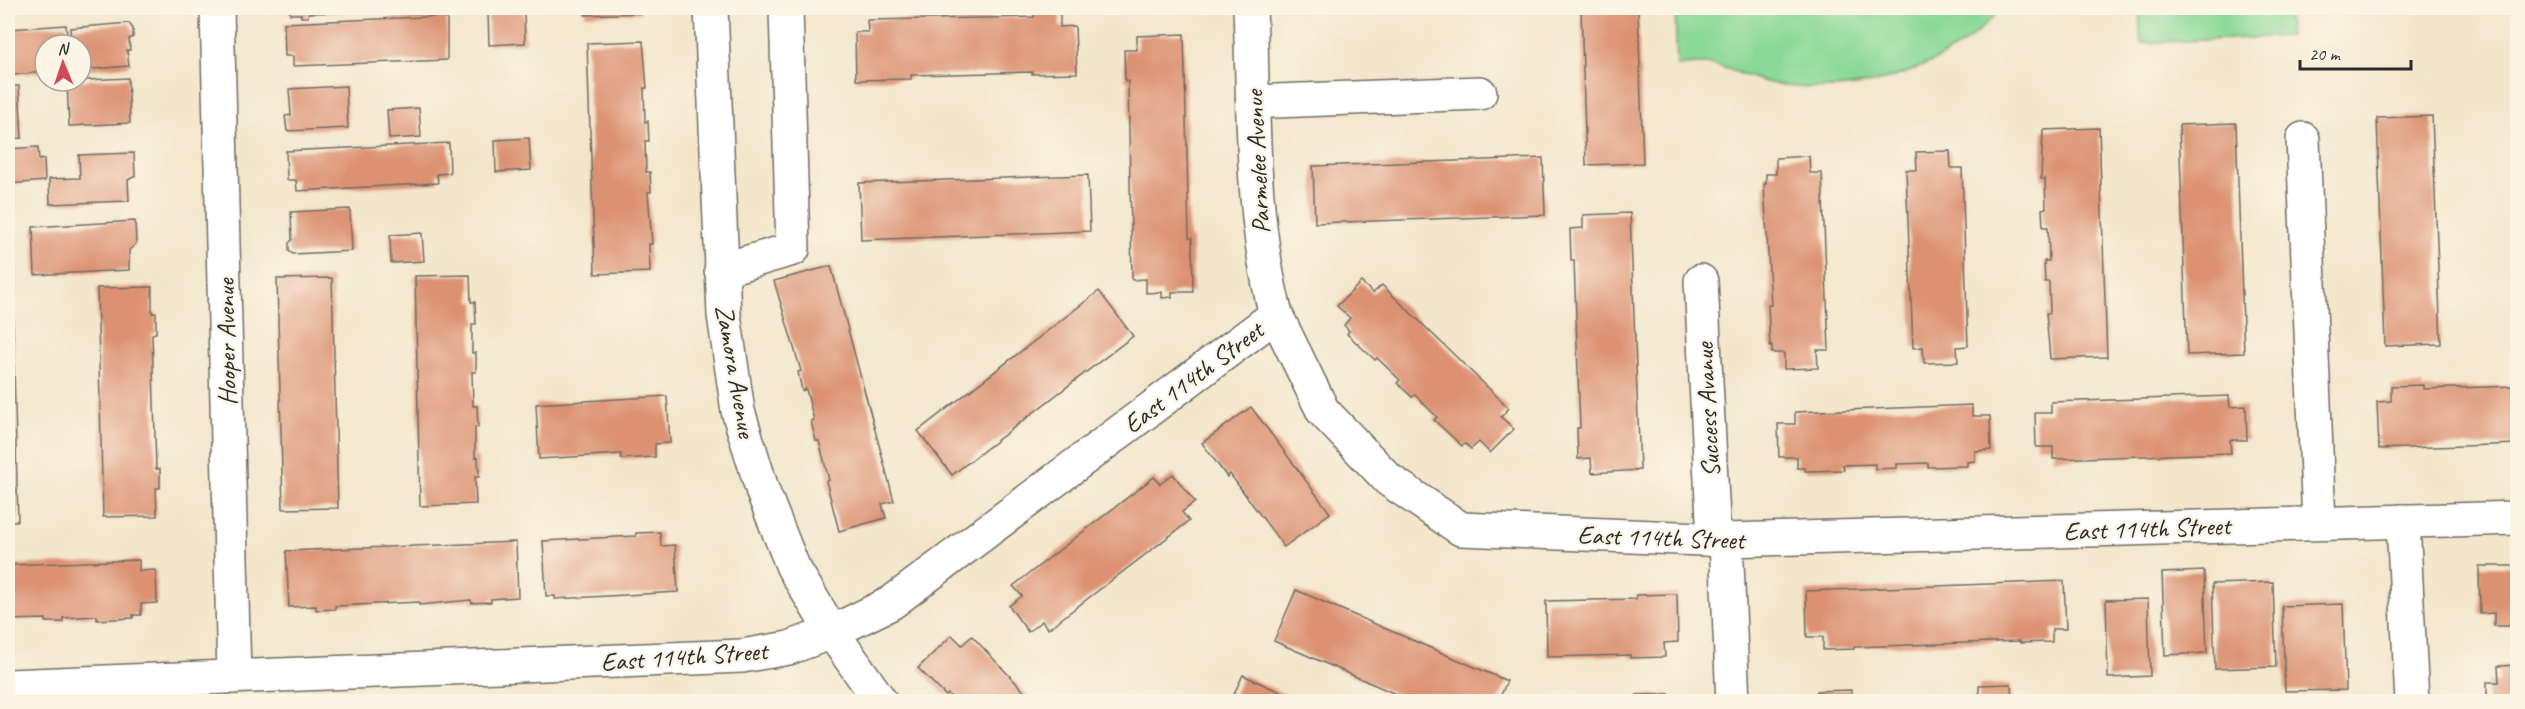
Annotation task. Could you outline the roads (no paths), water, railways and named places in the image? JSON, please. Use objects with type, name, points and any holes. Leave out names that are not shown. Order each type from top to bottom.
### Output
[{"type":"street","name":"Hooper Avenue","points":[[217,8],[234,677]]},
{"type":"street","name":"Zamora Avenue","points":[[711,8],[724,315],[738,411],[763,492],[793,567],[832,633],[881,702]]},
{"type":"street","points":[[721,270],[793,249],[786,8]]},
{"type":"street","name":"Parmelee Avenue","points":[[1250,8],[1258,215],[1265,271],[1276,315]]},
{"type":"street","points":[[1253,102],[1480,93]]},
{"type":"street","points":[[2303,139],[2319,523]]},
{"type":"street","name":"Success Avanue","points":[[1701,281],[1733,702]]},
{"type":"street","name":"East 114th Street","points":[[8,686],[742,656],[789,648],[832,633],[891,603],[1276,315],[1323,411],[1389,480],[1461,529],[1720,540],[2517,518]]},
{"type":"street","points":[[2403,521],[2412,702]]}]
